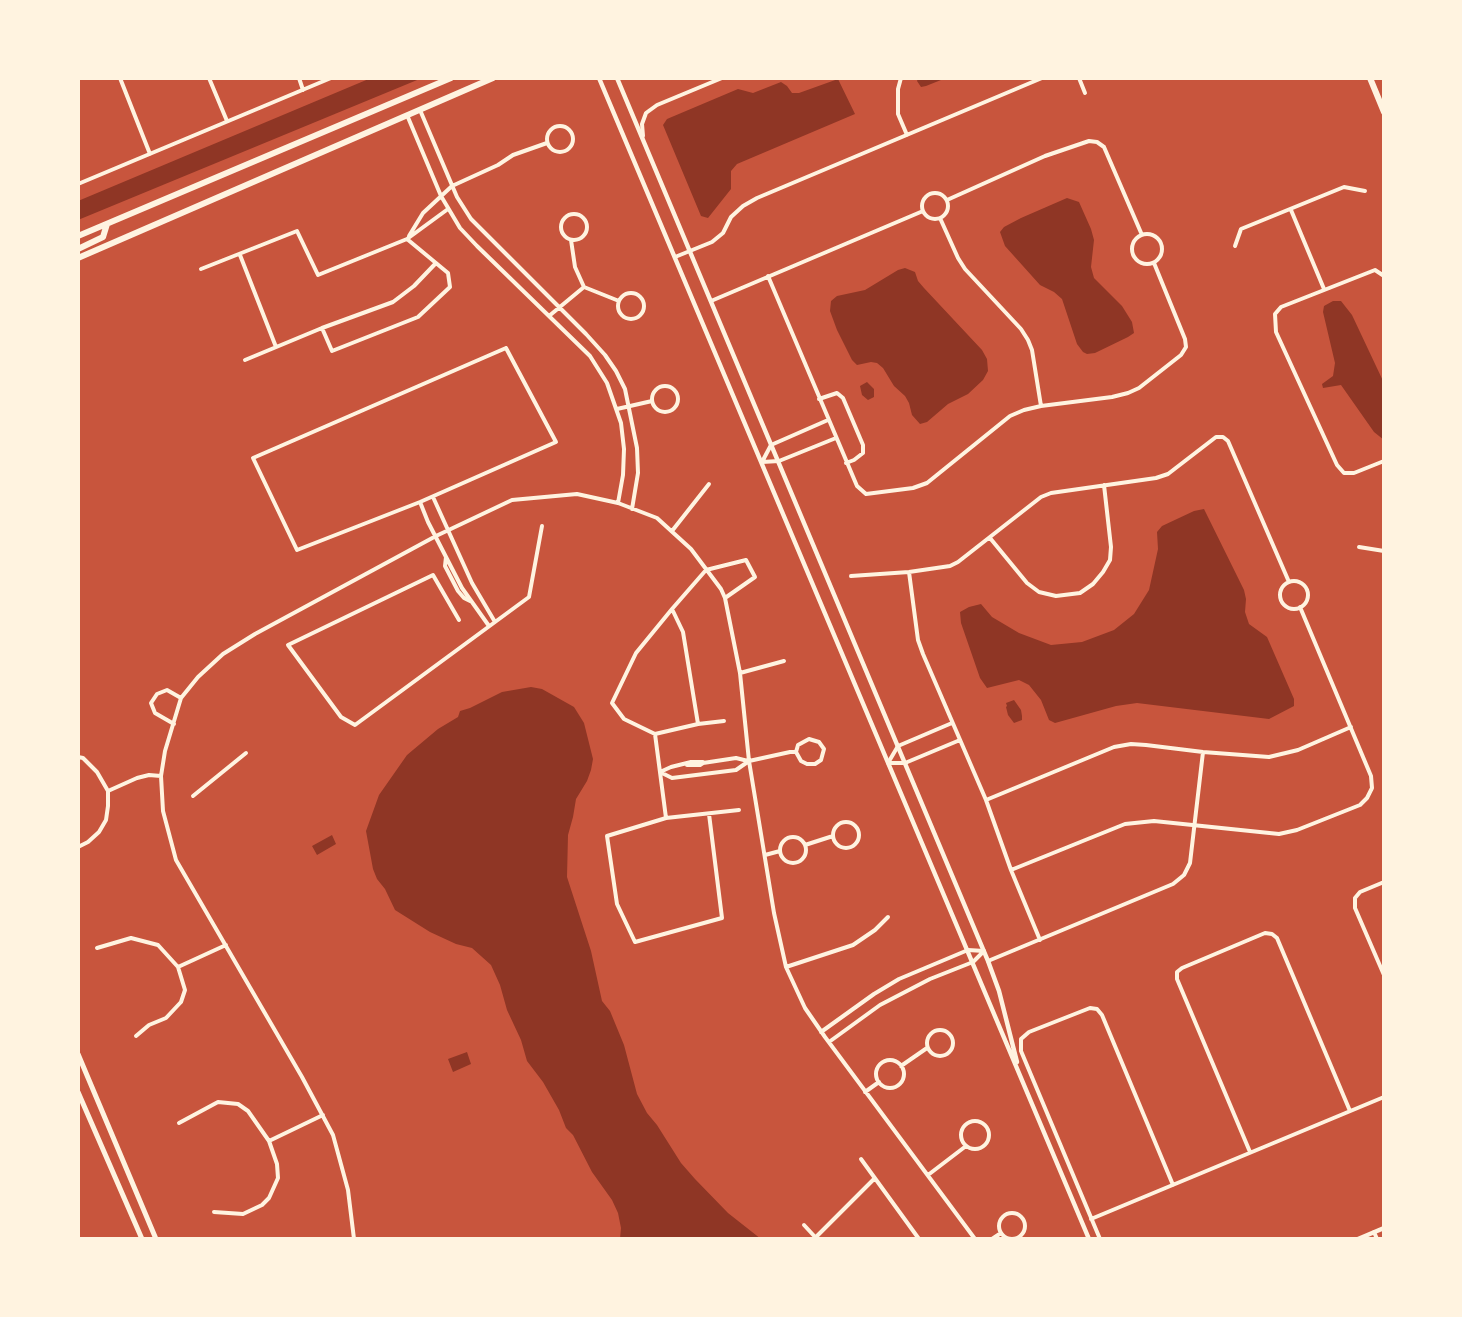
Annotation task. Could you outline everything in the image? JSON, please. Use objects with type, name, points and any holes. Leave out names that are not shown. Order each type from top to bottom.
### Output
[{"type":"main road","points":[[78,236],[451,78]]},
{"type":"main road","points":[[78,258],[493,78]]},
{"type":"main road","points":[[1370,78],[1384,112]]},
{"type":"main road","points":[[78,249],[103,237],[107,224]]},
{"type":"main road","points":[[78,1054],[156,1239]]},
{"type":"main road","points":[[78,1092],[142,1239]]},
{"type":"street","points":[[120,78],[150,154]]},
{"type":"street","points":[[209,78],[227,122]]},
{"type":"street","points":[[299,78],[303,90]]},
{"type":"street","points":[[78,184],[330,78]]},
{"type":"street","points":[[599,78],[1089,1239]]},
{"type":"street","points":[[617,78],[984,951],[999,992],[1019,1070]]},
{"type":"street","points":[[643,139],[642,124],[646,113],[657,105],[722,78]]},
{"type":"street","points":[[901,78],[898,89],[898,114],[907,135]]},
{"type":"street","points":[[675,256],[712,243],[723,233],[731,217],[742,206],[1042,78]]},
{"type":"street","points":[[1079,78],[1085,93]]},
{"type":"street","points":[[420,110],[452,186],[471,219],[605,355],[625,389],[630,406],[638,465],[632,509]]},
{"type":"street","points":[[406,115],[448,209],[477,246],[590,356],[607,383],[617,409],[624,449],[623,475],[618,503]]},
{"type":"street","points":[[557,126],[566,127],[572,134],[572,144],[566,151],[556,151],[550,148],[547,142],[549,131],[557,126]]},
{"type":"street","points":[[947,200],[1045,156],[1089,141],[1097,142],[1104,147],[1142,235]]},
{"type":"street","points":[[407,239],[423,213],[452,186],[498,165],[513,155],[547,142]]},
{"type":"street","points":[[1235,246],[1241,229],[1344,187],[1365,191]]},
{"type":"street","points":[[940,194],[947,200],[948,208],[940,218],[932,219],[922,211],[922,202],[928,195],[940,194]]},
{"type":"street","points":[[201,269],[297,231],[318,275],[407,239],[448,209]]},
{"type":"street","points":[[1291,210],[1324,289]]},
{"type":"street","points":[[711,301],[922,211]]},
{"type":"street","points":[[571,240],[579,239],[587,230],[586,222],[576,214],[565,217],[561,224],[562,232],[571,240],[575,267],[584,287],[619,301]]},
{"type":"street","points":[[940,218],[965,269],[1021,328],[1028,340],[1032,350],[1041,406]]},
{"type":"street","points":[[1142,235],[1156,237],[1162,246],[1161,256],[1154,263],[1144,265],[1132,255],[1134,241],[1142,235]]},
{"type":"street","points":[[322,328],[332,351],[418,317],[450,287],[448,273],[407,239]]},
{"type":"street","points":[[240,255],[276,347]]},
{"type":"street","points":[[245,360],[393,302],[414,286],[436,263]]},
{"type":"street","points":[[768,276],[856,486],[866,494],[913,488],[927,483],[1010,416],[1041,406],[1128,393],[1139,388],[1181,355],[1186,347],[1185,339],[1154,263]]},
{"type":"street","points":[[1384,276],[1375,270],[1281,307],[1275,314],[1276,332],[1337,465],[1344,473],[1354,473],[1384,461]]},
{"type":"street","points":[[549,316],[584,287]]},
{"type":"street","points":[[627,294],[638,295],[645,304],[643,312],[635,319],[628,319],[620,312],[619,301],[627,294]]},
{"type":"street","points":[[506,348],[556,442],[420,502],[297,550],[253,458],[506,348]]},
{"type":"street","points":[[663,386],[675,391],[678,399],[675,407],[668,412],[656,409],[652,401],[656,390],[663,386]]},
{"type":"street","points":[[819,399],[837,393],[843,398],[863,445],[863,453],[846,463]]},
{"type":"street","points":[[617,409],[652,401]]},
{"type":"street","points":[[762,462],[771,445],[828,420]]},
{"type":"street","points":[[850,576],[909,572],[950,566],[990,538],[1041,497],[1052,493],[1156,478],[1168,474],[1216,437],[1223,437],[1227,441],[1289,582]]},
{"type":"street","points":[[762,462],[779,461],[836,438]]},
{"type":"street","points":[[672,531],[710,484]]},
{"type":"street","points":[[990,538],[1027,583],[1040,592],[1056,596],[1080,593],[1093,584],[1110,560],[1111,547],[1104,485]]},
{"type":"street","points":[[348,1239],[354,1238],[348,1190],[342,1161],[333,1135],[176,860],[163,810],[161,776],[165,751],[181,698],[198,677],[231,649],[436,536],[513,500],[577,494],[618,503],[657,518],[691,549],[725,598],[740,673],[749,761],[774,913],[786,967],[805,1008],[821,1032],[975,1239]]},
{"type":"street","points":[[433,497],[481,602],[495,622]]},
{"type":"street","points":[[420,502],[456,576],[470,601],[489,626]]},
{"type":"street","points":[[459,620],[433,575],[288,645],[341,717],[355,725],[529,597],[542,526]]},
{"type":"street","points":[[1359,547],[1384,551]]},
{"type":"street","points":[[446,556],[445,566],[458,591],[470,601]]},
{"type":"street","points":[[724,721],[698,724],[655,734],[624,719],[612,703],[636,653],[706,570],[746,560],[755,577],[725,598]]},
{"type":"street","points":[[456,576],[466,571]]},
{"type":"street","points":[[909,572],[918,640],[986,800],[1011,870],[1040,940]]},
{"type":"street","points":[[1289,582],[1298,582],[1305,587],[1306,600],[1300,607],[1292,608],[1281,600],[1281,592],[1289,582]]},
{"type":"street","points":[[1011,870],[1125,824],[1147,821],[1279,834],[1297,830],[1360,805],[1372,788],[1371,776],[1300,607]]},
{"type":"street","points":[[672,609],[683,632],[698,724]]},
{"type":"street","points":[[740,673],[784,662]]},
{"type":"street","points":[[174,724],[155,713],[151,703],[157,694],[167,690],[181,698]]},
{"type":"street","points":[[888,763],[898,746],[952,723]]},
{"type":"street","points":[[986,800],[1114,747],[1131,744],[1269,757],[1298,750],[1351,727]]},
{"type":"street","points":[[655,734],[666,818]]},
{"type":"street","points":[[809,739],[816,739],[824,749],[821,760],[811,765],[801,761],[796,752],[798,745],[809,739]]},
{"type":"street","points":[[888,763],[905,764],[960,740]]},
{"type":"street","points":[[660,772],[698,761],[703,763],[736,758],[749,761],[796,752]]},
{"type":"street","points":[[988,961],[1173,884],[1184,875],[1190,863],[1203,752]]},
{"type":"street","points":[[194,796],[246,753]]},
{"type":"street","points":[[78,757],[83,758],[97,772],[108,791],[106,820],[91,840],[78,847]]},
{"type":"street","points":[[660,772],[672,778],[736,770],[749,761]]},
{"type":"street","points":[[703,763],[704,773]]},
{"type":"street","points":[[108,791],[137,778],[148,775],[161,776]]},
{"type":"street","points":[[709,814],[722,918],[635,942],[617,904],[607,836],[666,818],[739,810]]},
{"type":"street","points":[[846,822],[854,824],[860,836],[854,847],[845,849],[837,844],[833,836],[835,828],[846,822]]},
{"type":"street","points":[[805,845],[833,836]]},
{"type":"street","points":[[789,837],[797,837],[805,845],[805,855],[795,863],[787,861],[780,851],[782,843],[789,837]]},
{"type":"street","points":[[765,855],[780,851]]},
{"type":"street","points":[[1384,882],[1360,892],[1355,898],[1355,908],[1384,975]]},
{"type":"street","points":[[786,967],[853,945],[875,930],[888,917]]},
{"type":"street","points":[[1250,1152],[1177,979],[1177,972],[1265,933],[1277,938],[1350,1111]]},
{"type":"street","points":[[97,948],[131,938],[158,945],[178,967],[185,990],[180,1002],[166,1018],[149,1025],[136,1036]]},
{"type":"street","points":[[178,967],[226,945]]},
{"type":"street","points":[[821,1032],[873,994],[899,980],[968,950],[984,951]]},
{"type":"street","points":[[829,1042],[880,1005],[973,962],[984,951]]},
{"type":"street","points":[[1100,1239],[1021,1051],[1021,1039],[1029,1032],[1090,1008],[1096,1009],[1102,1015],[1173,1185]]},
{"type":"street","points":[[936,1029],[945,1030],[951,1036],[951,1049],[945,1055],[933,1054],[927,1048],[926,1039],[936,1029]]},
{"type":"street","points":[[901,1066],[927,1048]]},
{"type":"street","points":[[894,1061],[901,1066],[903,1079],[898,1086],[885,1087],[879,1082],[876,1073],[884,1062],[894,1061]]},
{"type":"street","points":[[865,1092],[879,1082]]},
{"type":"street","points":[[1091,1219],[1384,1097]]},
{"type":"street","points":[[179,1123],[219,1102],[238,1104],[248,1111],[269,1141],[278,1164],[278,1178],[269,1198],[262,1205],[243,1214],[214,1212]]},
{"type":"street","points":[[269,1141],[323,1115]]},
{"type":"street","points":[[973,1122],[982,1123],[989,1135],[986,1144],[974,1149],[966,1146],[962,1138],[965,1126],[973,1122]]},
{"type":"street","points":[[928,1175],[966,1146]]},
{"type":"street","points":[[861,1159],[919,1239]]},
{"type":"street","points":[[804,1225],[816,1238],[875,1179]]},
{"type":"street","points":[[1018,1213],[1024,1219],[1026,1228],[1021,1236],[1012,1239],[1001,1233],[1000,1220],[1006,1214],[1018,1213]]},
{"type":"street","points":[[1358,1239],[1384,1228]]},
{"type":"street","points":[[1374,1232],[1377,1239]]},
{"type":"street","points":[[992,1239],[1001,1233]]},
{"type":"shaded area","points":[[371,78],[422,78],[78,220],[78,201]]},
{"type":"shaded area","points":[[918,78],[946,78],[921,87],[917,81]]},
{"type":"shaded area","points":[[838,79],[855,114],[737,164],[731,171],[731,189],[708,218],[701,216],[663,125],[667,119],[738,89],[753,93],[781,82],[792,93],[799,93]]},
{"type":"shaded area","points":[[1067,198],[1079,202],[1091,229],[1094,240],[1091,267],[1094,278],[1122,306],[1132,322],[1134,333],[1095,353],[1083,352],[1077,344],[1062,299],[1040,285],[1005,246],[1000,232],[1004,227],[1021,218]]},
{"type":"shaded area","points":[[905,268],[915,272],[918,281],[982,350],[987,359],[988,371],[983,380],[968,394],[948,404],[927,422],[920,424],[912,415],[905,396],[894,386],[883,368],[871,362],[857,365],[852,360],[830,311],[831,301],[837,296],[865,290]]},
{"type":"shaded area","points":[[1333,301],[1341,301],[1352,315],[1384,383],[1384,440],[1374,432],[1341,385],[1323,388],[1322,384],[1333,376],[1335,363],[1323,312],[1324,306]]},
{"type":"shaded area","points":[[867,382],[874,389],[874,397],[868,400],[862,395],[860,386]]},
{"type":"shaded area","points":[[1204,509],[1244,590],[1245,612],[1249,624],[1267,637],[1294,699],[1294,706],[1269,719],[1137,703],[1116,706],[1055,723],[1049,720],[1041,700],[1029,685],[1019,680],[987,688],[980,678],[961,623],[960,612],[981,604],[992,617],[1019,633],[1051,645],[1082,642],[1114,630],[1134,614],[1149,590],[1158,549],[1157,532],[1162,526],[1194,511]]},
{"type":"shaded area","points":[[531,687],[542,689],[574,707],[584,723],[593,759],[587,781],[576,799],[568,835],[567,877],[591,951],[602,1001],[610,1011],[624,1045],[637,1094],[681,1163],[728,1213],[761,1239],[620,1239],[621,1228],[618,1213],[612,1200],[592,1172],[573,1135],[566,1128],[543,1082],[527,1061],[491,965],[472,948],[456,944],[430,932],[395,910],[385,889],[377,879],[366,831],[379,795],[407,755],[438,729],[458,717],[460,711],[502,692]]},
{"type":"shaded area","points":[[1014,700],[1021,710],[1022,720],[1014,723],[1008,715],[1006,703]]},
{"type":"shaded area","points":[[332,835],[336,844],[317,855],[312,846]]},
{"type":"shaded area","points":[[467,1052],[471,1064],[453,1072],[448,1059]]}]
